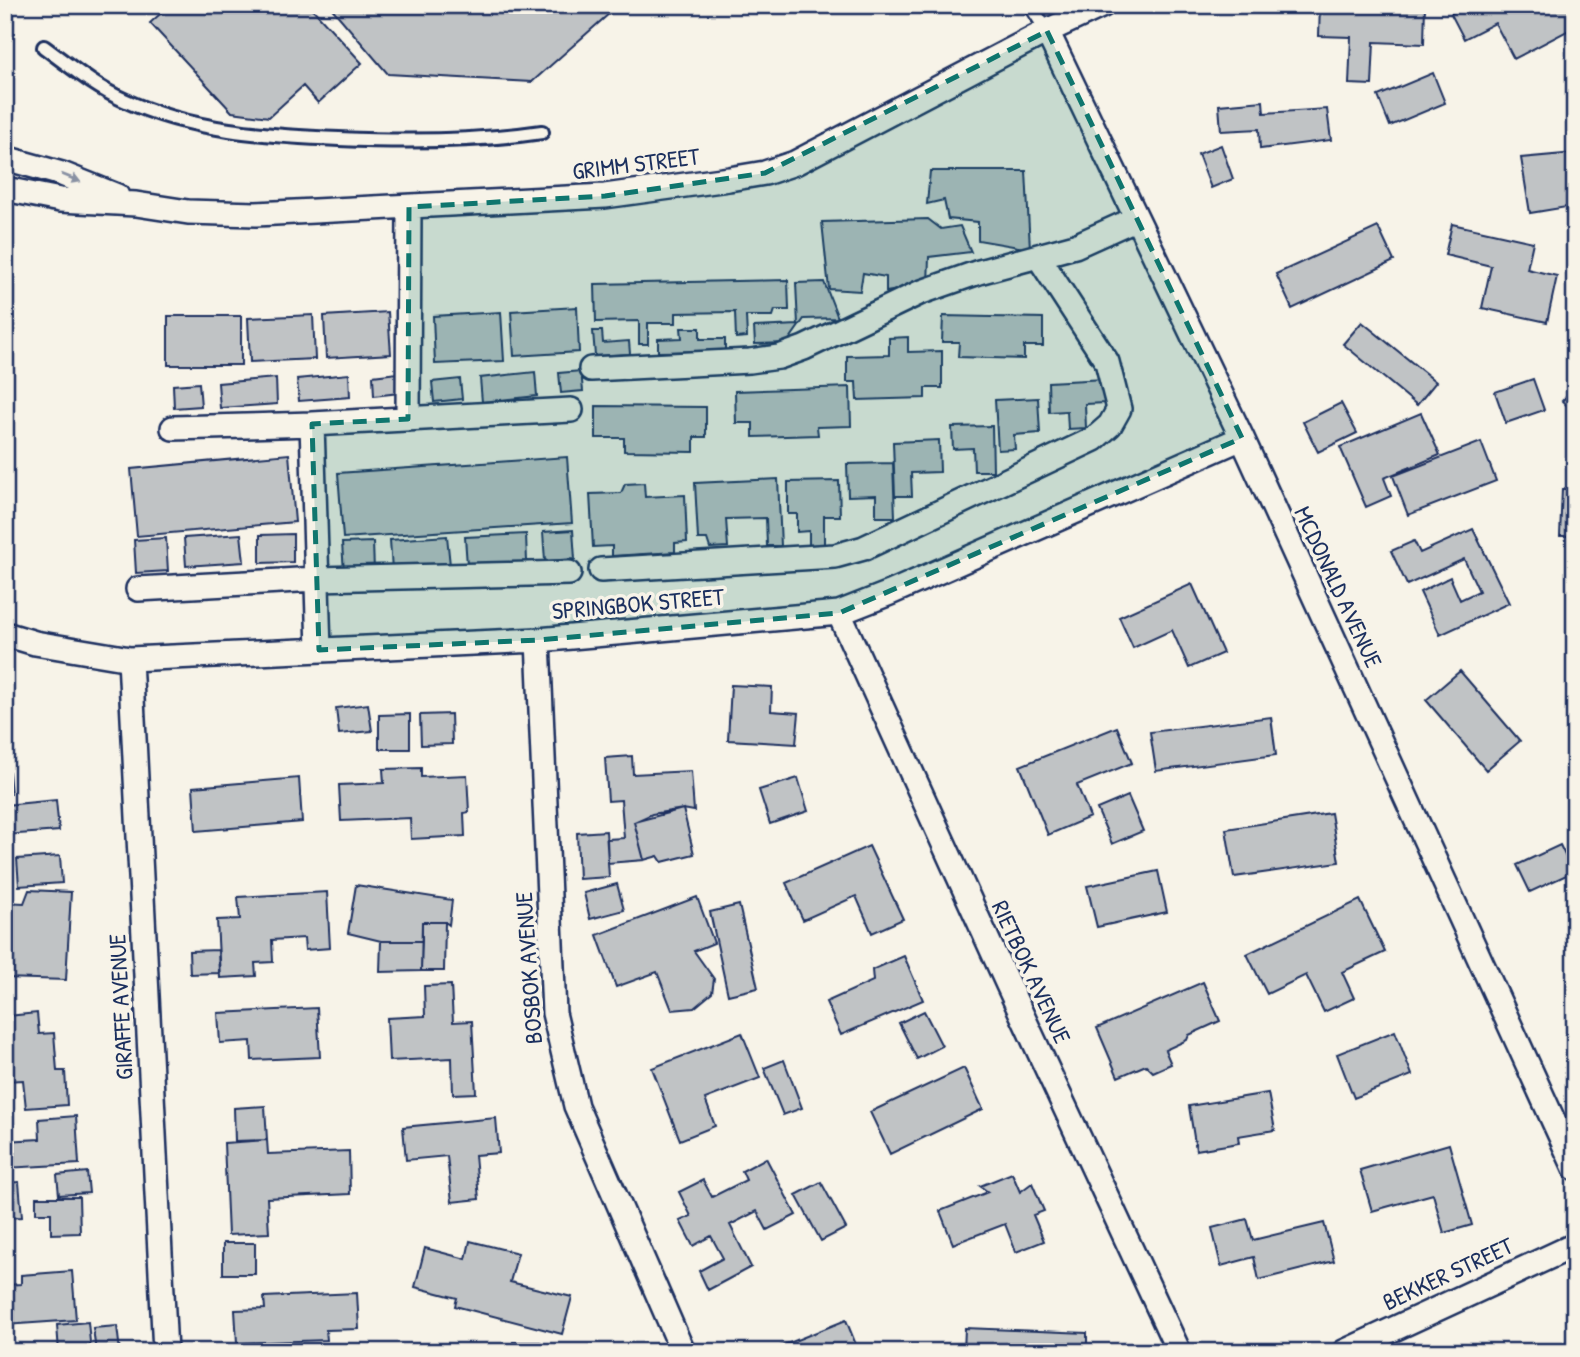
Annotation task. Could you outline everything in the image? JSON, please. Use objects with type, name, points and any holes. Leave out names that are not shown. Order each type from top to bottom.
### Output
[{"type":"street","name":"GRIMM STREET","points":[[5,189],[60,200],[136,204],[188,212],[256,214],[605,196],[765,173],[795,163],[1047,31],[1103,5]]},
{"type":"street","name":"MCDONALD AVENUE","points":[[1047,31],[1242,438],[1575,1168]]},
{"type":"street","name":"GRIMM STREET","points":[[5,158],[62,174],[136,204]]},
{"type":"street","points":[[408,419],[409,207]]},
{"type":"street","points":[[591,369],[750,361],[779,357],[804,348],[919,293],[979,272],[1075,246],[1135,219]]},
{"type":"street","points":[[601,570],[800,560],[845,554],[911,527],[1094,439],[1111,425],[1119,409],[1107,362],[1038,257]]},
{"type":"street","points":[[173,428],[312,424],[571,410]]},
{"type":"street","points":[[312,424],[320,650]]},
{"type":"street","name":"SPRINGBOK STREET","points":[[5,634],[35,643],[130,659],[538,640],[839,612],[903,588],[1242,438]]},
{"type":"street","points":[[138,589],[316,579],[569,573]]},
{"type":"street","name":"RIETBOK AVENUE","points":[[839,612],[1008,985],[1179,1352]]},
{"type":"street","name":"BOSBOK AVENUE","points":[[538,640],[554,1013],[562,1057],[576,1106],[683,1352]]},
{"type":"street","name":"GIRAFFE AVENUE","points":[[130,659],[165,1352]]},
{"type":"street","name":"BEKKER STREET","points":[[1344,1352],[1575,1245]]},
{"type":"lane","points":[[1030,5],[1047,31]]},
{"type":"lane","points":[[44,47],[102,90],[121,99],[191,122],[230,130],[274,136],[431,141],[469,141],[542,132]]},
{"type":"highlighted area","points":[[1047,31],[1242,438],[839,613],[538,640],[319,650],[312,424],[408,419],[409,207],[605,196],[765,173]]},
{"type":"building","points":[[170,5],[309,5],[362,63],[318,103],[303,86],[269,117],[232,112],[150,23]]},
{"type":"building","points":[[329,5],[619,5],[532,82],[388,74]]},
{"type":"building","points":[[1320,5],[1425,5],[1424,44],[1374,42],[1372,85],[1349,84],[1351,37],[1319,36]]},
{"type":"building","points":[[1467,5],[1497,5],[1500,11],[1511,5],[1574,5],[1575,27],[1514,59],[1495,23],[1464,39],[1451,14]]},
{"type":"building","points":[[1433,73],[1445,103],[1390,126],[1378,96]]},
{"type":"building","points":[[1263,101],[1264,113],[1327,109],[1331,140],[1260,149],[1259,129],[1221,131],[1219,105]]},
{"type":"building","points":[[1221,145],[1233,179],[1211,188],[1198,154]]},
{"type":"building","points":[[1575,153],[1575,231],[1566,207],[1530,213],[1521,158]]},
{"type":"building","points":[[930,171],[1026,171],[1030,249],[978,240],[978,222],[948,219],[944,200],[927,204]]},
{"type":"building","points":[[928,219],[941,229],[960,226],[971,252],[929,257],[928,285],[886,292],[886,277],[863,273],[860,291],[829,289],[822,222]]},
{"type":"building","points":[[1452,224],[1533,242],[1527,269],[1557,276],[1547,322],[1482,308],[1491,266],[1445,255]]},
{"type":"building","points":[[1378,227],[1394,261],[1292,309],[1276,274]]},
{"type":"building","points":[[788,280],[789,310],[775,310],[773,316],[746,316],[747,337],[736,338],[735,312],[676,313],[676,323],[648,323],[648,344],[639,344],[639,321],[596,322],[595,284]]},
{"type":"building","points":[[824,282],[838,318],[804,319],[787,343],[755,344],[754,327],[798,325],[796,283]]},
{"type":"building","points":[[577,307],[579,352],[514,356],[511,311]]},
{"type":"building","points":[[388,312],[391,354],[326,358],[324,316]]},
{"type":"building","points":[[501,312],[504,361],[435,364],[433,316]]},
{"type":"building","points":[[313,315],[315,359],[250,362],[248,318]]},
{"type":"building","points":[[168,316],[241,316],[241,365],[168,365]]},
{"type":"building","points":[[943,316],[1043,318],[1043,346],[1024,346],[1024,359],[958,357],[959,342],[942,342]]},
{"type":"building","points":[[1362,322],[1436,382],[1417,405],[1343,344]]},
{"type":"building","points":[[681,328],[700,328],[700,339],[725,339],[725,351],[658,352],[658,339],[682,338]]},
{"type":"building","points":[[593,331],[602,331],[603,343],[629,341],[630,354],[595,356]]},
{"type":"building","points":[[908,337],[908,352],[942,351],[942,388],[925,388],[925,398],[857,400],[856,382],[847,382],[847,356],[889,355],[889,338]]},
{"type":"building","points":[[581,371],[583,391],[561,393],[559,373]]},
{"type":"building","points":[[535,372],[537,396],[482,402],[480,378]]},
{"type":"building","points":[[397,373],[399,393],[374,396],[373,376]]},
{"type":"building","points":[[349,374],[350,397],[299,401],[297,379]]},
{"type":"building","points":[[276,378],[277,404],[220,408],[218,383]]},
{"type":"building","points":[[460,379],[462,399],[434,402],[432,382]]},
{"type":"building","points":[[1105,379],[1106,403],[1085,404],[1086,428],[1068,429],[1067,411],[1049,412],[1048,382]]},
{"type":"building","points":[[1533,379],[1544,410],[1506,423],[1495,392]]},
{"type":"building","points":[[199,383],[201,406],[174,408],[173,385]]},
{"type":"building","points":[[850,387],[851,426],[817,427],[818,435],[753,437],[753,423],[736,423],[735,391]]},
{"type":"building","points":[[1575,387],[1575,413],[1562,401]]},
{"type":"building","points":[[1038,398],[1040,433],[1014,435],[1015,449],[998,450],[995,400]]},
{"type":"building","points":[[1341,403],[1357,433],[1318,452],[1303,422]]},
{"type":"building","points":[[596,406],[706,407],[706,437],[694,437],[694,452],[624,451],[624,438],[596,438]]},
{"type":"building","points":[[1421,413],[1440,455],[1384,478],[1391,496],[1366,507],[1340,447]]},
{"type":"building","points":[[992,426],[993,471],[974,471],[973,448],[953,449],[952,427]]},
{"type":"building","points":[[939,440],[940,472],[911,473],[912,496],[895,496],[893,442]]},
{"type":"building","points":[[1481,442],[1496,481],[1408,515],[1393,476]]},
{"type":"building","points":[[289,454],[295,522],[137,536],[131,469]]},
{"type":"building","points":[[567,457],[572,523],[343,538],[338,473]]},
{"type":"building","points":[[893,463],[895,517],[876,517],[876,495],[848,496],[847,464]]},
{"type":"building","points":[[778,479],[781,546],[767,546],[766,518],[726,519],[728,547],[710,548],[707,539],[698,539],[695,483]]},
{"type":"building","points":[[839,481],[840,516],[824,516],[824,546],[809,546],[809,531],[797,532],[797,514],[788,514],[788,482]]},
{"type":"building","points":[[644,483],[645,497],[685,495],[687,542],[675,543],[675,552],[612,556],[612,546],[593,547],[590,494],[621,493],[625,484]]},
{"type":"building","points":[[1562,489],[1575,489],[1575,536],[1560,536]]},
{"type":"building","points":[[1473,529],[1509,603],[1440,635],[1420,592],[1450,577],[1460,600],[1479,591],[1464,559],[1407,585],[1391,551],[1414,541],[1420,553]]},
{"type":"building","points":[[573,530],[575,559],[545,561],[543,532]]},
{"type":"building","points":[[241,534],[244,562],[186,566],[184,538]]},
{"type":"building","points":[[293,534],[293,562],[260,563],[260,535]]},
{"type":"building","points":[[526,534],[527,562],[467,565],[465,537]]},
{"type":"building","points":[[447,536],[450,565],[392,570],[390,540]]},
{"type":"building","points":[[166,538],[168,571],[136,573],[134,540]]},
{"type":"building","points":[[373,542],[374,571],[344,572],[342,543]]},
{"type":"building","points":[[1192,584],[1223,653],[1189,668],[1172,630],[1133,648],[1119,617]]},
{"type":"building","points":[[1460,671],[1520,741],[1486,770],[1426,700]]},
{"type":"building","points":[[731,685],[772,687],[771,711],[799,713],[796,744],[728,740]]},
{"type":"building","points":[[368,704],[372,731],[339,734],[336,708]]},
{"type":"building","points":[[410,714],[410,749],[379,749],[379,715]]},
{"type":"building","points":[[451,714],[452,744],[421,745],[420,715]]},
{"type":"building","points":[[1271,717],[1276,755],[1156,771],[1150,732]]},
{"type":"building","points":[[1117,727],[1132,763],[1077,785],[1090,817],[1048,835],[1020,766]]},
{"type":"building","points":[[6,740],[11,794],[5,794]]},
{"type":"building","points":[[632,756],[633,774],[691,771],[694,811],[683,809],[652,814],[634,822],[644,860],[608,863],[607,839],[624,838],[621,800],[608,801],[605,758]]},
{"type":"building","points":[[421,768],[421,777],[467,775],[469,812],[464,813],[465,836],[411,839],[410,818],[341,821],[339,785],[384,783],[383,769]]},
{"type":"building","points":[[299,778],[302,822],[196,831],[193,787]]},
{"type":"building","points":[[798,778],[808,811],[770,824],[759,790]]},
{"type":"building","points":[[1128,796],[1143,831],[1112,844],[1097,809]]},
{"type":"building","points":[[56,800],[59,831],[5,835],[5,805]]},
{"type":"building","points":[[683,809],[694,854],[662,862],[658,856],[644,860],[634,822]]},
{"type":"building","points":[[1331,813],[1339,862],[1234,877],[1226,829]]},
{"type":"building","points":[[606,831],[609,877],[579,879],[577,833]]},
{"type":"building","points":[[1560,845],[1573,872],[1530,892],[1517,865]]},
{"type":"building","points":[[869,846],[903,919],[872,933],[856,896],[803,920],[786,883]]},
{"type":"building","points":[[60,856],[62,883],[19,886],[17,859]]},
{"type":"building","points":[[1158,871],[1167,912],[1097,927],[1087,886]]},
{"type":"building","points":[[617,884],[624,910],[590,919],[584,893]]},
{"type":"building","points":[[356,885],[452,900],[449,925],[445,922],[422,922],[422,941],[381,941],[348,933]]},
{"type":"building","points":[[29,890],[71,892],[66,980],[5,978],[5,902],[24,903]]},
{"type":"building","points":[[327,892],[330,948],[305,950],[304,938],[272,940],[273,962],[255,963],[256,976],[220,978],[217,920],[240,919],[238,897]]},
{"type":"building","points":[[697,897],[714,943],[694,951],[714,979],[712,993],[694,1008],[672,1010],[657,972],[616,987],[597,935]]},
{"type":"building","points":[[1360,900],[1385,952],[1342,972],[1354,998],[1324,1012],[1306,975],[1267,994],[1247,954]]},
{"type":"building","points":[[739,905],[758,988],[728,995],[710,912]]},
{"type":"building","points":[[422,922],[445,922],[444,971],[421,971]]},
{"type":"building","points":[[381,941],[422,941],[421,971],[380,972]]},
{"type":"building","points":[[218,950],[219,973],[190,974],[189,951]]},
{"type":"building","points":[[904,956],[923,1000],[841,1035],[826,1002],[873,981],[872,970]]},
{"type":"building","points":[[1203,982],[1220,1021],[1165,1050],[1171,1064],[1153,1072],[1146,1065],[1118,1077],[1097,1028]]},
{"type":"building","points":[[451,985],[453,1022],[472,1021],[476,1093],[453,1094],[452,1058],[389,1061],[387,1018],[425,1016],[424,986]]},
{"type":"building","points":[[317,1008],[320,1057],[252,1060],[251,1041],[220,1043],[218,1013]]},
{"type":"building","points":[[924,1011],[942,1046],[917,1059],[899,1023]]},
{"type":"building","points":[[37,1013],[39,1034],[54,1033],[57,1071],[65,1071],[67,1105],[26,1108],[23,1080],[5,1081],[5,1044],[10,1044],[8,1016]]},
{"type":"building","points":[[1395,1031],[1412,1075],[1354,1098],[1337,1054]]},
{"type":"building","points":[[742,1033],[760,1078],[705,1099],[715,1126],[680,1140],[652,1068]]},
{"type":"building","points":[[784,1060],[802,1108],[783,1115],[764,1068]]},
{"type":"building","points":[[964,1068],[983,1109],[890,1154],[870,1112]]},
{"type":"building","points":[[1268,1093],[1275,1130],[1238,1136],[1239,1143],[1196,1150],[1189,1106]]},
{"type":"building","points":[[265,1106],[267,1140],[235,1141],[234,1108]]},
{"type":"building","points":[[76,1116],[79,1164],[5,1168],[5,1141],[40,1139],[39,1119]]},
{"type":"building","points":[[496,1118],[499,1153],[475,1155],[479,1199],[452,1202],[447,1156],[406,1160],[403,1127]]},
{"type":"building","points":[[267,1140],[268,1154],[349,1151],[350,1194],[267,1198],[269,1233],[228,1235],[224,1143]]},
{"type":"building","points":[[1449,1144],[1472,1225],[1444,1233],[1433,1194],[1372,1211],[1360,1170]]},
{"type":"building","points":[[766,1158],[796,1215],[767,1230],[757,1211],[730,1225],[751,1267],[708,1290],[699,1271],[723,1258],[711,1236],[693,1246],[680,1221],[691,1216],[679,1192],[703,1180],[712,1197],[746,1180],[742,1171]]},
{"type":"building","points":[[87,1172],[89,1193],[59,1195],[57,1175]]},
{"type":"building","points":[[1012,1173],[1020,1192],[1032,1183],[1044,1211],[1033,1215],[1044,1241],[1016,1252],[1005,1224],[953,1244],[940,1211],[988,1192],[980,1186]]},
{"type":"building","points":[[19,1182],[22,1217],[5,1218],[5,1183]]},
{"type":"building","points":[[821,1182],[846,1228],[821,1241],[796,1195]]},
{"type":"building","points":[[36,1197],[79,1197],[80,1233],[51,1234],[51,1213],[36,1213]]},
{"type":"building","points":[[1247,1219],[1253,1240],[1324,1223],[1334,1261],[1259,1280],[1254,1257],[1221,1266],[1212,1228]]},
{"type":"building","points":[[470,1241],[518,1253],[510,1282],[572,1297],[562,1334],[455,1306],[457,1298],[415,1287],[425,1248],[466,1259]]},
{"type":"building","points":[[223,1243],[255,1243],[255,1274],[223,1274]]},
{"type":"building","points":[[72,1271],[76,1320],[5,1325],[5,1285],[21,1284],[21,1275]]},
{"type":"building","points":[[357,1293],[359,1329],[326,1330],[327,1340],[237,1343],[235,1310],[265,1309],[264,1297]]},
{"type":"building","points":[[846,1320],[859,1352],[767,1352]]},
{"type":"building","points":[[88,1322],[91,1352],[59,1352],[57,1325]]},
{"type":"building","points":[[117,1326],[120,1352],[96,1352],[93,1328]]},
{"type":"building","points":[[965,1328],[1087,1333],[1087,1352],[964,1352]]},
{"type":"building","points":[[513,1342],[540,1342],[540,1352],[513,1352]]}]
